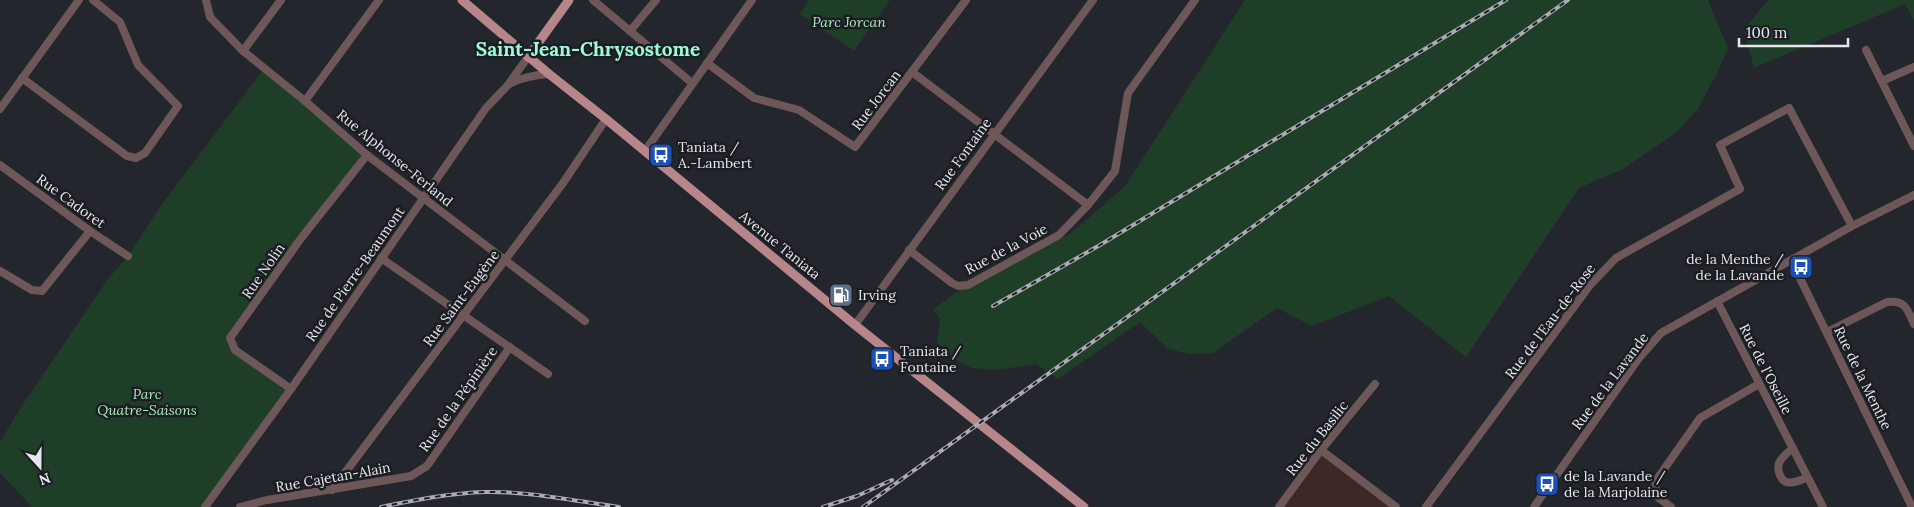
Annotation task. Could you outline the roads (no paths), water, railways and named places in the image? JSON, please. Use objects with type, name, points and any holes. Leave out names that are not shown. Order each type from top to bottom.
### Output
[{"type":"main road","name":"Avenue Taniata","points":[[462,0],[548,74],[606,119],[855,324],[1084,507]]},
{"type":"main road","points":[[528,57],[569,0]]},
{"type":"street","points":[[0,109],[79,0]]},
{"type":"street","points":[[22,78],[127,156],[136,158],[145,153],[178,106],[138,65],[120,22],[93,0]]},
{"type":"street","name":"Rue Alphonse-Ferland","points":[[206,0],[210,17],[243,51],[366,155],[585,321]]},
{"type":"street","points":[[243,51],[281,0]]},
{"type":"street","points":[[304,101],[379,0]]},
{"type":"street","points":[[593,0],[692,83]]},
{"type":"street","points":[[630,32],[656,0]]},
{"type":"street","points":[[645,151],[752,0]]},
{"type":"street","name":"Rue Fontaine","points":[[855,324],[1093,0]]},
{"type":"street","name":"Rue de la Voie","points":[[908,250],[958,286],[968,285],[1059,235],[1088,205],[1115,172],[1128,93],[1195,0]]},
{"type":"street","name":"Rue Jorcan","points":[[707,62],[754,98],[799,110],[855,147],[912,72],[962,1]]},
{"type":"street","points":[[1866,50],[1914,146]]},
{"type":"street","name":"Rue de Pierre-Beaumont","points":[[205,507],[291,389],[486,108],[508,85],[528,57]]},
{"type":"street","points":[[1882,81],[1914,67]]},
{"type":"street","points":[[912,72],[1088,205]]},
{"type":"street","points":[[508,85],[517,79],[548,74]]},
{"type":"street","name":"Rue de l'Eau-de-Rose","points":[[1426,507],[1590,285],[1616,258],[1740,189],[1720,145],[1789,108],[1852,226]]},
{"type":"street","name":"Rue Saint-Eugène","points":[[332,490],[563,183],[606,119]]},
{"type":"street","name":"Rue Nolin","points":[[291,389],[235,350],[230,338],[302,237],[366,155]]},
{"type":"street","name":"Rue Cadoret","points":[[0,165],[90,231],[128,256]]},
{"type":"street","name":"Rue de la Lavande","points":[[1534,507],[1640,358],[1661,333],[1852,226],[1914,195]]},
{"type":"street","points":[[0,271],[32,290],[42,291],[90,231]]},
{"type":"street","points":[[381,258],[548,374]]},
{"type":"street","name":"Rue de la Menthe","points":[[1791,260],[1912,507]]},
{"type":"street","name":"Rue de l'Oseille","points":[[1718,301],[1823,507]]},
{"type":"street","points":[[1827,332],[1887,302],[1897,301],[1906,307],[1914,324]]},
{"type":"street","name":"Rue de la Pépinière","points":[[427,466],[510,347]]},
{"type":"street","name":"Rue du Basilic","points":[[1279,507],[1321,450],[1375,384]]},
{"type":"street","points":[[1671,507],[1656,496],[1655,482],[1700,418],[1759,384]]},
{"type":"street","points":[[1793,448],[1780,461],[1778,469],[1780,477],[1785,482],[1791,483],[1807,478]]},
{"type":"street","points":[[1321,450],[1396,507]]},
{"type":"street","name":"Rue Cajetan-Alain","points":[[240,507],[267,500],[411,476],[427,466]]},
{"type":"railway","points":[[993,306],[1100,245],[1506,0]]},
{"type":"railway","points":[[863,507],[1568,0]]},
{"type":"railway","points":[[823,507],[857,496],[892,480]]},
{"type":"railway","points":[[381,507],[446,495],[485,492],[535,495],[619,507]]},
{"type":"place","name":"Taniata / A.-Lambert","points":[[661,155]]},
{"type":"place","name":"de la Menthe / de la Lavande","points":[[1801,267]]},
{"type":"place","name":"Irving","points":[[841,295]]},
{"type":"place","name":"Taniata / Fontaine","points":[[882,359]]},
{"type":"place","name":"de la Lavande / de la Marjolaine","points":[[1547,484]]},
{"type":"district","name":"Saint-Jean-Chrysostome","points":[[588,49]]},
{"type":"park label","name":"Parc Jorcan","points":[[849,22]]},
{"type":"park label","name":"Parc Quatre-Saisons","points":[[147,402]]}]
